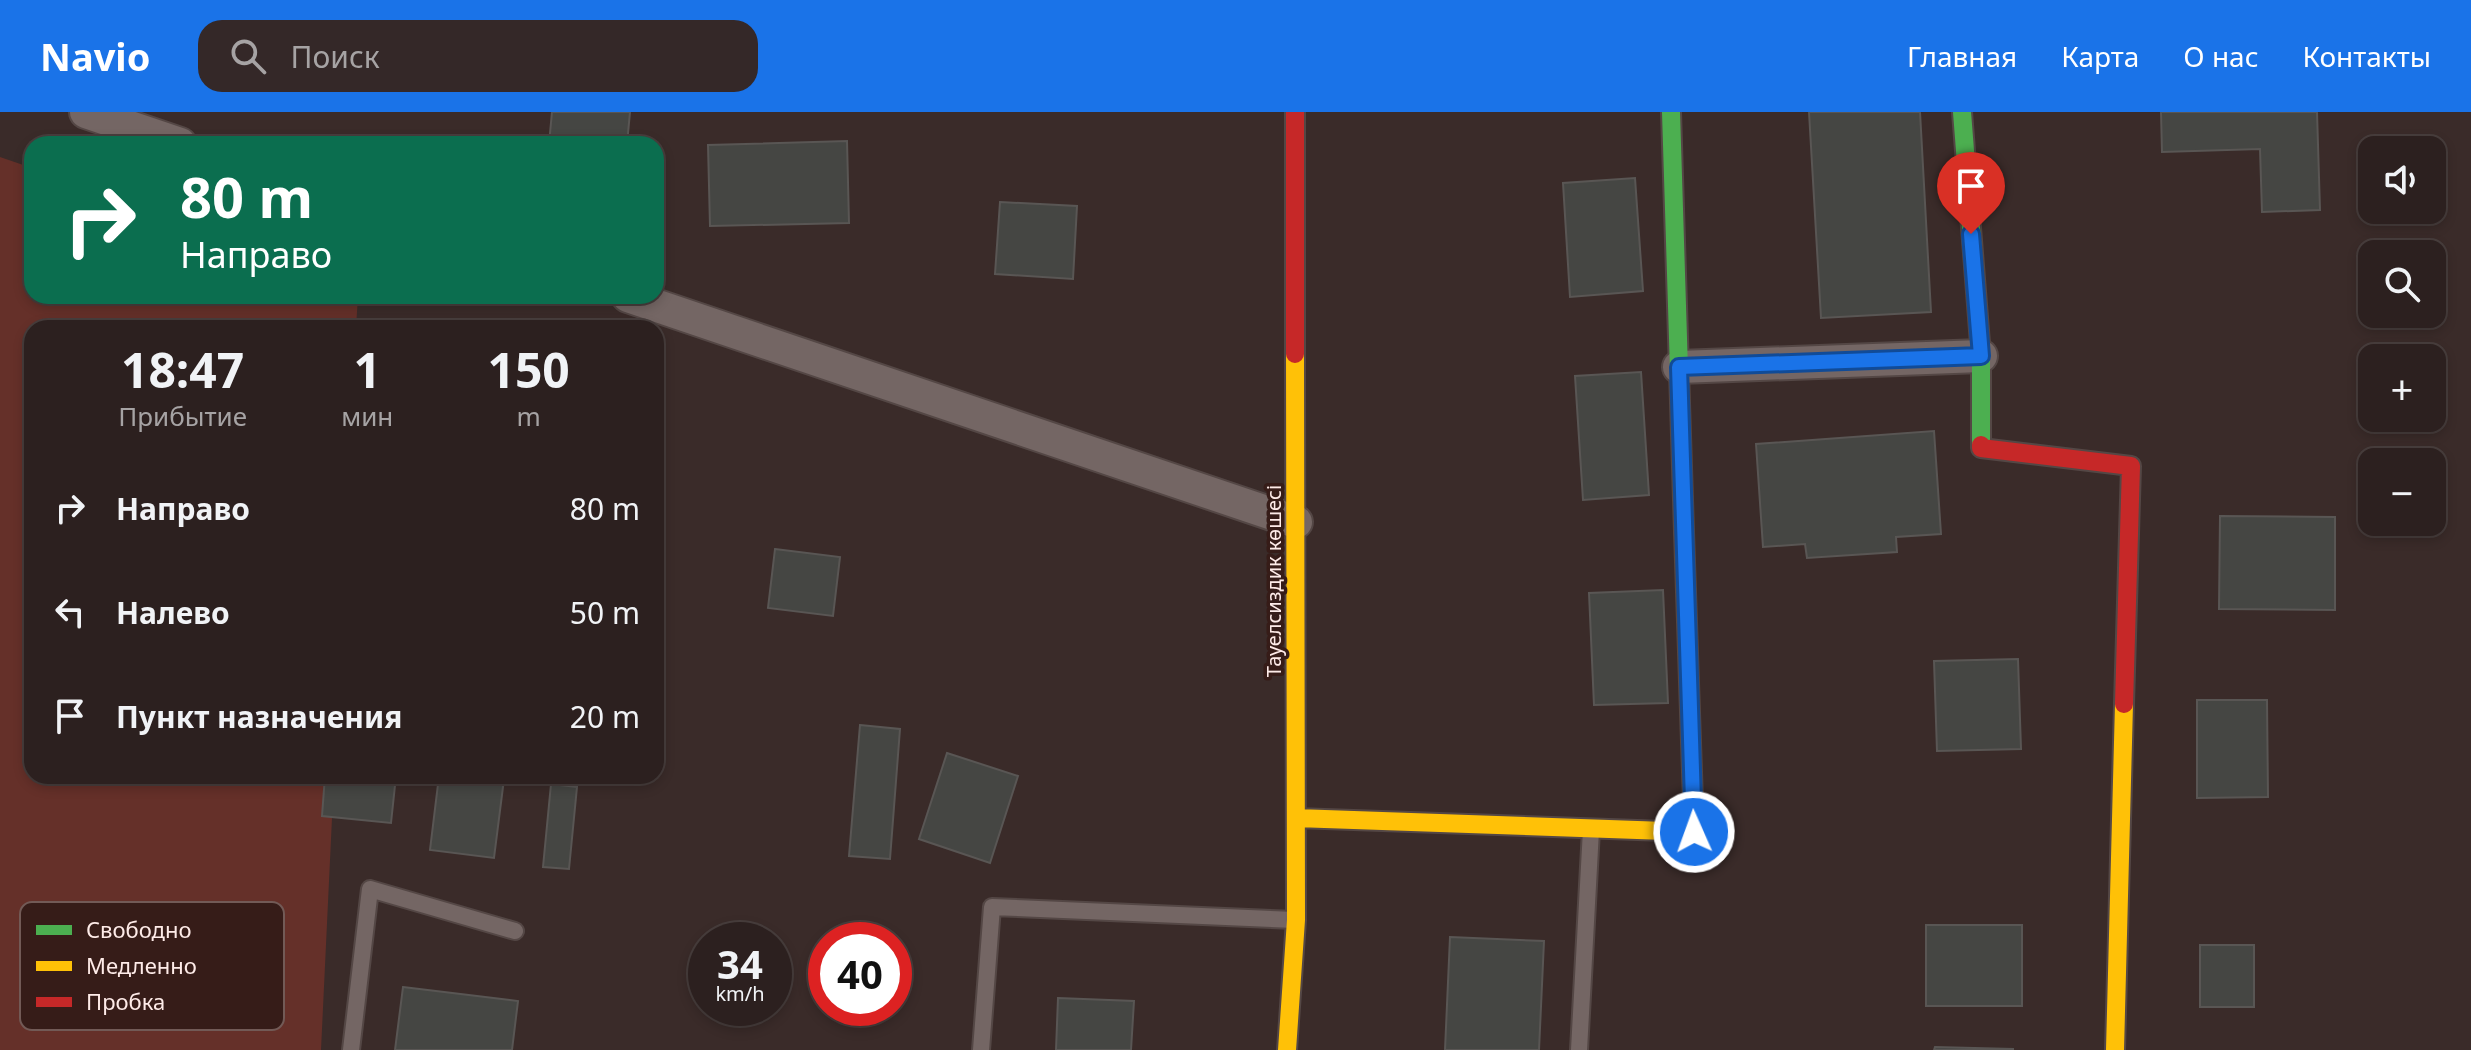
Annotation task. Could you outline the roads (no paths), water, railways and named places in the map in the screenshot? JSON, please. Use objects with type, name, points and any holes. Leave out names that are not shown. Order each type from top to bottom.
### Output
[{"type":"street","points":[[86,112],[156,136]]},
{"type":"street","name":"Тауелсиздик көшесі","points":[[1287,1050],[1296,920],[1295,112]]},
{"type":"street","points":[[1296,818],[1694,832],[1671,112]]},
{"type":"street","points":[[1962,112],[1981,356],[1981,448],[2131,466],[2115,1050]]},
{"type":"street","points":[[652,304],[1296,522]]},
{"type":"street","points":[[1679,367],[1981,356]]},
{"type":"lane","points":[[1579,1050],[1591,828]]},
{"type":"lane","points":[[351,1050],[370,889],[515,931]]},
{"type":"lane","points":[[981,1050],[992,907],[1296,920]]}]
